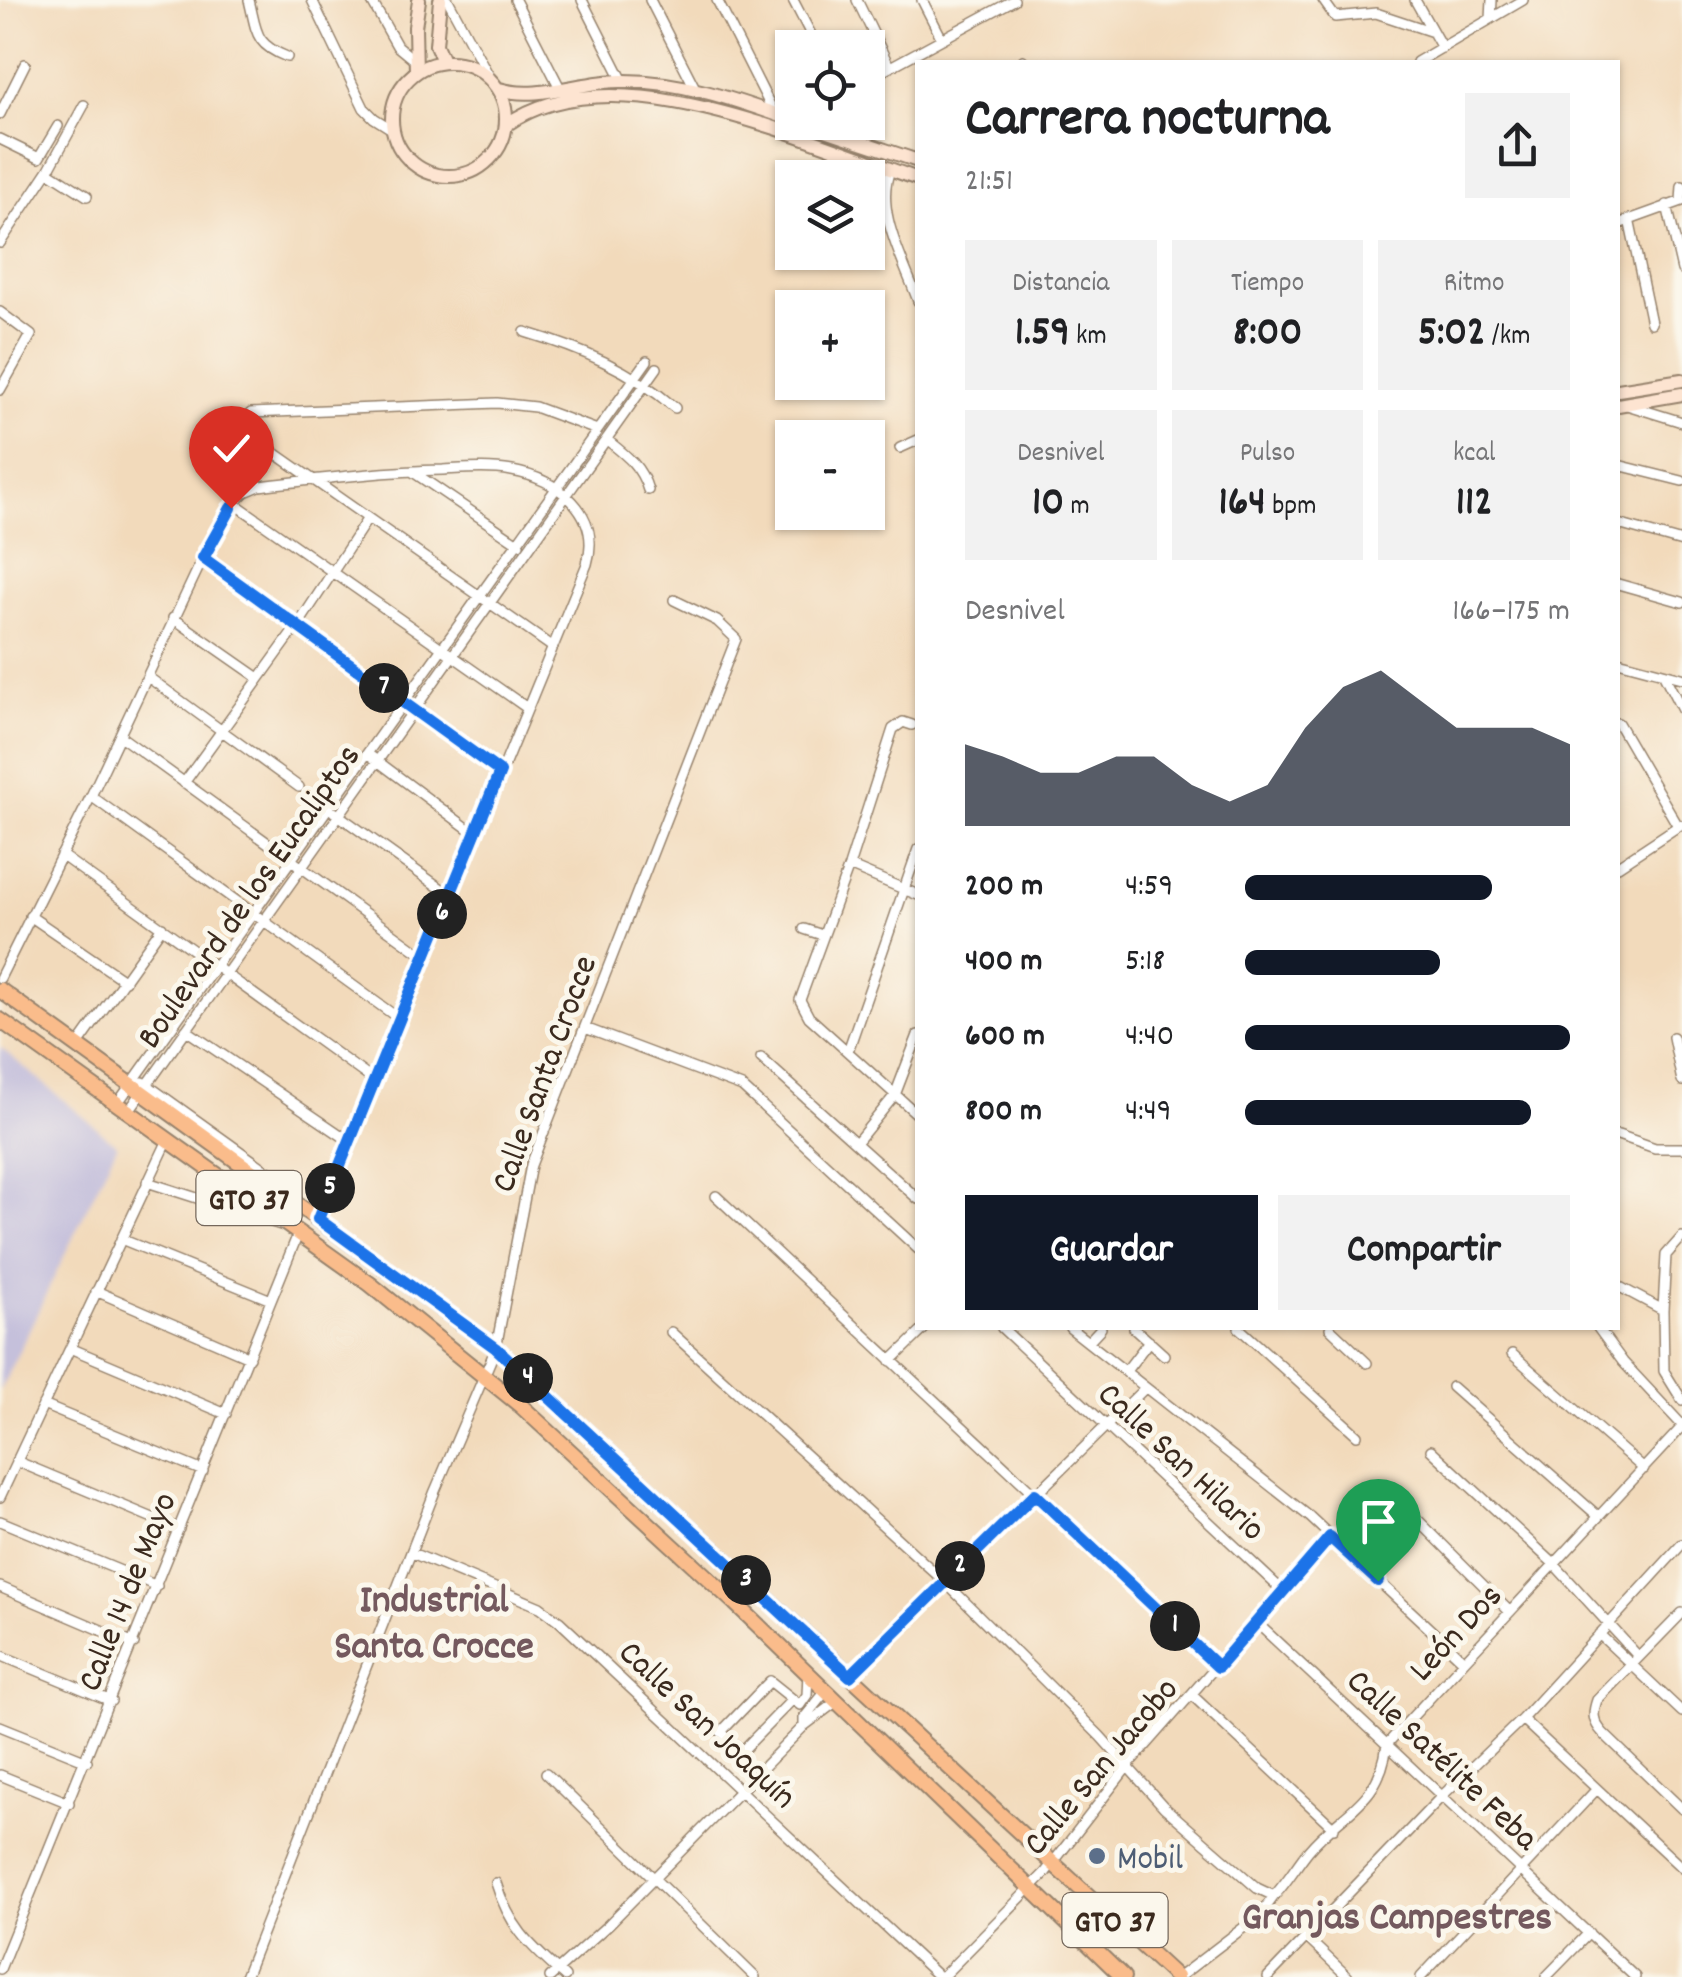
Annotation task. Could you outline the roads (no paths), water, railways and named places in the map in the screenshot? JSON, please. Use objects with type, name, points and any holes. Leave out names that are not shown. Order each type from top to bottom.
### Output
[{"type":"main road","name":"GTO 37","points":[[0,990],[139,1085],[496,1348],[1178,1977]]},
{"type":"main road","name":"GTO 37","points":[[0,1020],[370,1284],[483,1374],[650,1524],[1123,1977]]},
{"type":"street","points":[[249,0],[260,42],[287,57]]},
{"type":"street","points":[[312,0],[364,108],[393,130],[408,159],[436,175],[452,176],[482,166],[494,155],[506,126],[506,107],[448,0]]},
{"type":"street","points":[[372,0],[397,46],[415,66]]},
{"type":"street","points":[[393,130],[396,98],[415,66],[419,0]]},
{"type":"street","points":[[440,0],[436,45],[443,61]]},
{"type":"street","points":[[515,0],[560,88]]},
{"type":"street","points":[[582,0],[623,80]]},
{"type":"street","points":[[650,0],[696,90]]},
{"type":"street","points":[[717,0],[774,113]]},
{"type":"street","points":[[793,0],[809,30]]},
{"type":"street","points":[[857,0],[890,66]]},
{"type":"street","points":[[922,0],[941,37]]},
{"type":"street","points":[[987,0],[992,11]]},
{"type":"street","points":[[885,69],[1014,0]]},
{"type":"street","points":[[1323,0],[1335,17],[1376,13],[1432,32]]},
{"type":"street","points":[[1415,0],[1442,48]]},
{"type":"street","points":[[1491,20],[1492,0]]},
{"type":"street","points":[[1421,60],[1523,0]]},
{"type":"street","points":[[415,66],[443,61],[475,67],[494,84],[518,93],[623,80],[696,90],[774,113]]},
{"type":"street","points":[[0,114],[25,64]]},
{"type":"street","points":[[506,126],[540,108],[584,99],[673,100],[718,110],[915,177]]},
{"type":"street","points":[[0,243],[48,171],[84,105]]},
{"type":"street","points":[[0,139],[39,158],[58,126]]},
{"type":"street","points":[[871,140],[915,161]]},
{"type":"street","points":[[890,170],[884,202],[915,292]]},
{"type":"street","points":[[48,171],[86,196]]},
{"type":"street","points":[[1620,223],[1682,201],[1682,186]]},
{"type":"street","points":[[1667,204],[1682,270]]},
{"type":"street","points":[[1628,219],[1652,323]]},
{"type":"street","points":[[0,312],[31,335],[0,390]]},
{"type":"street","points":[[525,332],[590,354],[646,384],[675,408]]},
{"type":"street","name":"Boulevard de los Eucaliptos","points":[[448,652],[480,596],[647,361]]},
{"type":"street","name":"Boulevard de los Eucaliptos","points":[[123,1108],[408,706],[490,603],[657,368]]},
{"type":"street","points":[[1620,390],[1682,380]]},
{"type":"street","points":[[1622,405],[1682,394]]},
{"type":"street","points":[[551,646],[312,480],[245,432],[240,424],[251,413],[497,403],[556,412],[597,430]]},
{"type":"street","points":[[1622,405],[1682,422]]},
{"type":"street","points":[[607,440],[632,460],[648,490]]},
{"type":"street","points":[[900,448],[915,441]]},
{"type":"street","points":[[1620,466],[1682,481]]},
{"type":"street","points":[[0,978],[203,558],[234,503],[245,492],[259,486],[412,471],[509,470],[568,494],[589,530],[590,553],[318,1219]]},
{"type":"street","points":[[412,471],[518,544]]},
{"type":"street","points":[[234,503],[527,708]]},
{"type":"street","points":[[184,782],[335,572],[368,518]]},
{"type":"street","points":[[1620,525],[1682,542]]},
{"type":"street","points":[[203,558],[500,772]]},
{"type":"street","points":[[1620,585],[1682,602]]},
{"type":"street","name":"Calle Santa Crocce","points":[[245,1977],[496,1348],[531,1165],[736,638],[717,621],[674,600]]},
{"type":"street","points":[[173,618],[259,678]]},
{"type":"street","points":[[1620,662],[1682,678]]},
{"type":"street","points":[[1663,673],[1682,710]]},
{"type":"street","points":[[148,678],[299,786]]},
{"type":"street","points":[[912,725],[903,722],[892,729],[801,1006],[915,1112]]},
{"type":"street","points":[[1620,726],[1680,825],[1620,865]]},
{"type":"street","points":[[120,736],[424,956]]},
{"type":"street","points":[[372,757],[474,833]]},
{"type":"street","points":[[91,796],[398,1018]]},
{"type":"street","points":[[333,811],[450,895]]},
{"type":"street","points":[[61,854],[373,1080]]},
{"type":"street","points":[[848,1051],[915,857]]},
{"type":"street","points":[[849,866],[915,894]]},
{"type":"street","points":[[30,916],[125,981]]},
{"type":"street","points":[[78,1046],[162,927]]},
{"type":"street","points":[[804,929],[822,936]]},
{"type":"street","name":"Boulevard de los Eucaliptos","points":[[139,1085],[186,1030],[220,970]]},
{"type":"street","points":[[585,1028],[742,1088],[915,1245]]},
{"type":"street","points":[[186,1030],[348,1140]]},
{"type":"street","points":[[1673,1037],[1682,1080]]},
{"type":"street","points":[[856,1143],[895,1095],[915,1044]]},
{"type":"street","points":[[761,1058],[915,1196]]},
{"type":"street","points":[[1620,1136],[1655,1148],[1682,1148]]},
{"type":"street","points":[[0,1497],[168,1140]]},
{"type":"street","points":[[147,1182],[296,1232]]},
{"type":"street","points":[[716,1196],[1218,1667]]},
{"type":"street","name":"Calle 14 de Mayo","points":[[0,1968],[158,1586],[296,1232]]},
{"type":"street","points":[[1682,1237],[1666,1255],[1663,1310],[1664,1372],[1682,1400]]},
{"type":"street","points":[[120,1239],[271,1300]]},
{"type":"street","points":[[1620,1287],[1663,1310]]},
{"type":"street","points":[[96,1291],[249,1357]]},
{"type":"street","points":[[891,1361],[923,1330]]},
{"type":"street","name":"Calle San Hilario","points":[[1004,1330],[1284,1592]]},
{"type":"street","points":[[1073,1330],[1297,1506],[1464,1660]]},
{"type":"street","points":[[1088,1342],[1098,1330]]},
{"type":"street","points":[[1136,1330],[1164,1355]]},
{"type":"street","points":[[1242,1330],[1358,1435]]},
{"type":"street","points":[[1332,1330],[1367,1364]]},
{"type":"street","points":[[1599,1330],[1623,1362],[1682,1426]]},
{"type":"street","points":[[670,1332],[944,1581],[1187,1827],[1257,1888],[1274,1896]]},
{"type":"street","points":[[1126,1372],[1149,1342]]},
{"type":"street","points":[[70,1348],[226,1414]]},
{"type":"street","points":[[1512,1354],[1644,1469]]},
{"type":"street","points":[[1452,1386],[1598,1516]]},
{"type":"street","points":[[850,1676],[1144,1388]]},
{"type":"street","points":[[43,1405],[203,1471]]},
{"type":"street","name":"León Dos","points":[[1178,1977],[1260,1915],[1308,1851],[1376,1786],[1387,1744],[1682,1426]]},
{"type":"street","points":[[1431,1450],[1553,1563],[1638,1656]]},
{"type":"street","points":[[16,1460],[179,1530]]},
{"type":"street","points":[[1415,1517],[1510,1612]]},
{"type":"street","points":[[0,1521],[158,1586]]},
{"type":"street","name":"Calle San Jacobo","points":[[940,1977],[1054,1862],[1128,1768],[1330,1537]]},
{"type":"street","points":[[1268,1977],[1522,1719],[1682,1544]]},
{"type":"street","name":"Calle San Joaquín","points":[[412,1553],[550,1614],[940,1977]]},
{"type":"street","points":[[0,1588],[134,1644]]},
{"type":"street","points":[[1682,1614],[1598,1700],[1594,1719],[1603,1734],[1682,1809]]},
{"type":"street","name":"Calle Satélite Feba","points":[[1257,1623],[1636,1977]]},
{"type":"street","points":[[1598,1634],[1682,1712]]},
{"type":"street","points":[[0,1655],[111,1701]]},
{"type":"street","points":[[791,1701],[742,1752],[720,1732],[770,1681],[800,1705],[807,1695],[808,1673]]},
{"type":"street","points":[[496,1883],[515,1929],[558,1975],[804,1726],[804,1718],[832,1696]]},
{"type":"street","points":[[1193,1696],[1334,1828]]},
{"type":"street","points":[[1522,1719],[1682,1868]]},
{"type":"street","points":[[0,1726],[87,1761]]},
{"type":"street","points":[[546,1773],[756,1977]]},
{"type":"street","points":[[0,1775],[70,1803]]},
{"type":"street","points":[[1420,1977],[1596,1790]]},
{"type":"street","points":[[1546,1977],[1589,1933]]},
{"type":"street","points":[[1306,1937],[1348,1977]]},
{"type":"place","name":"Mobil","points":[[1097,1856]]},
{"type":"district","name":"Industrial Santa Crocce","points":[[434,1620]]},
{"type":"district","name":"Granjas Campestres","points":[[1397,1914]]}]
